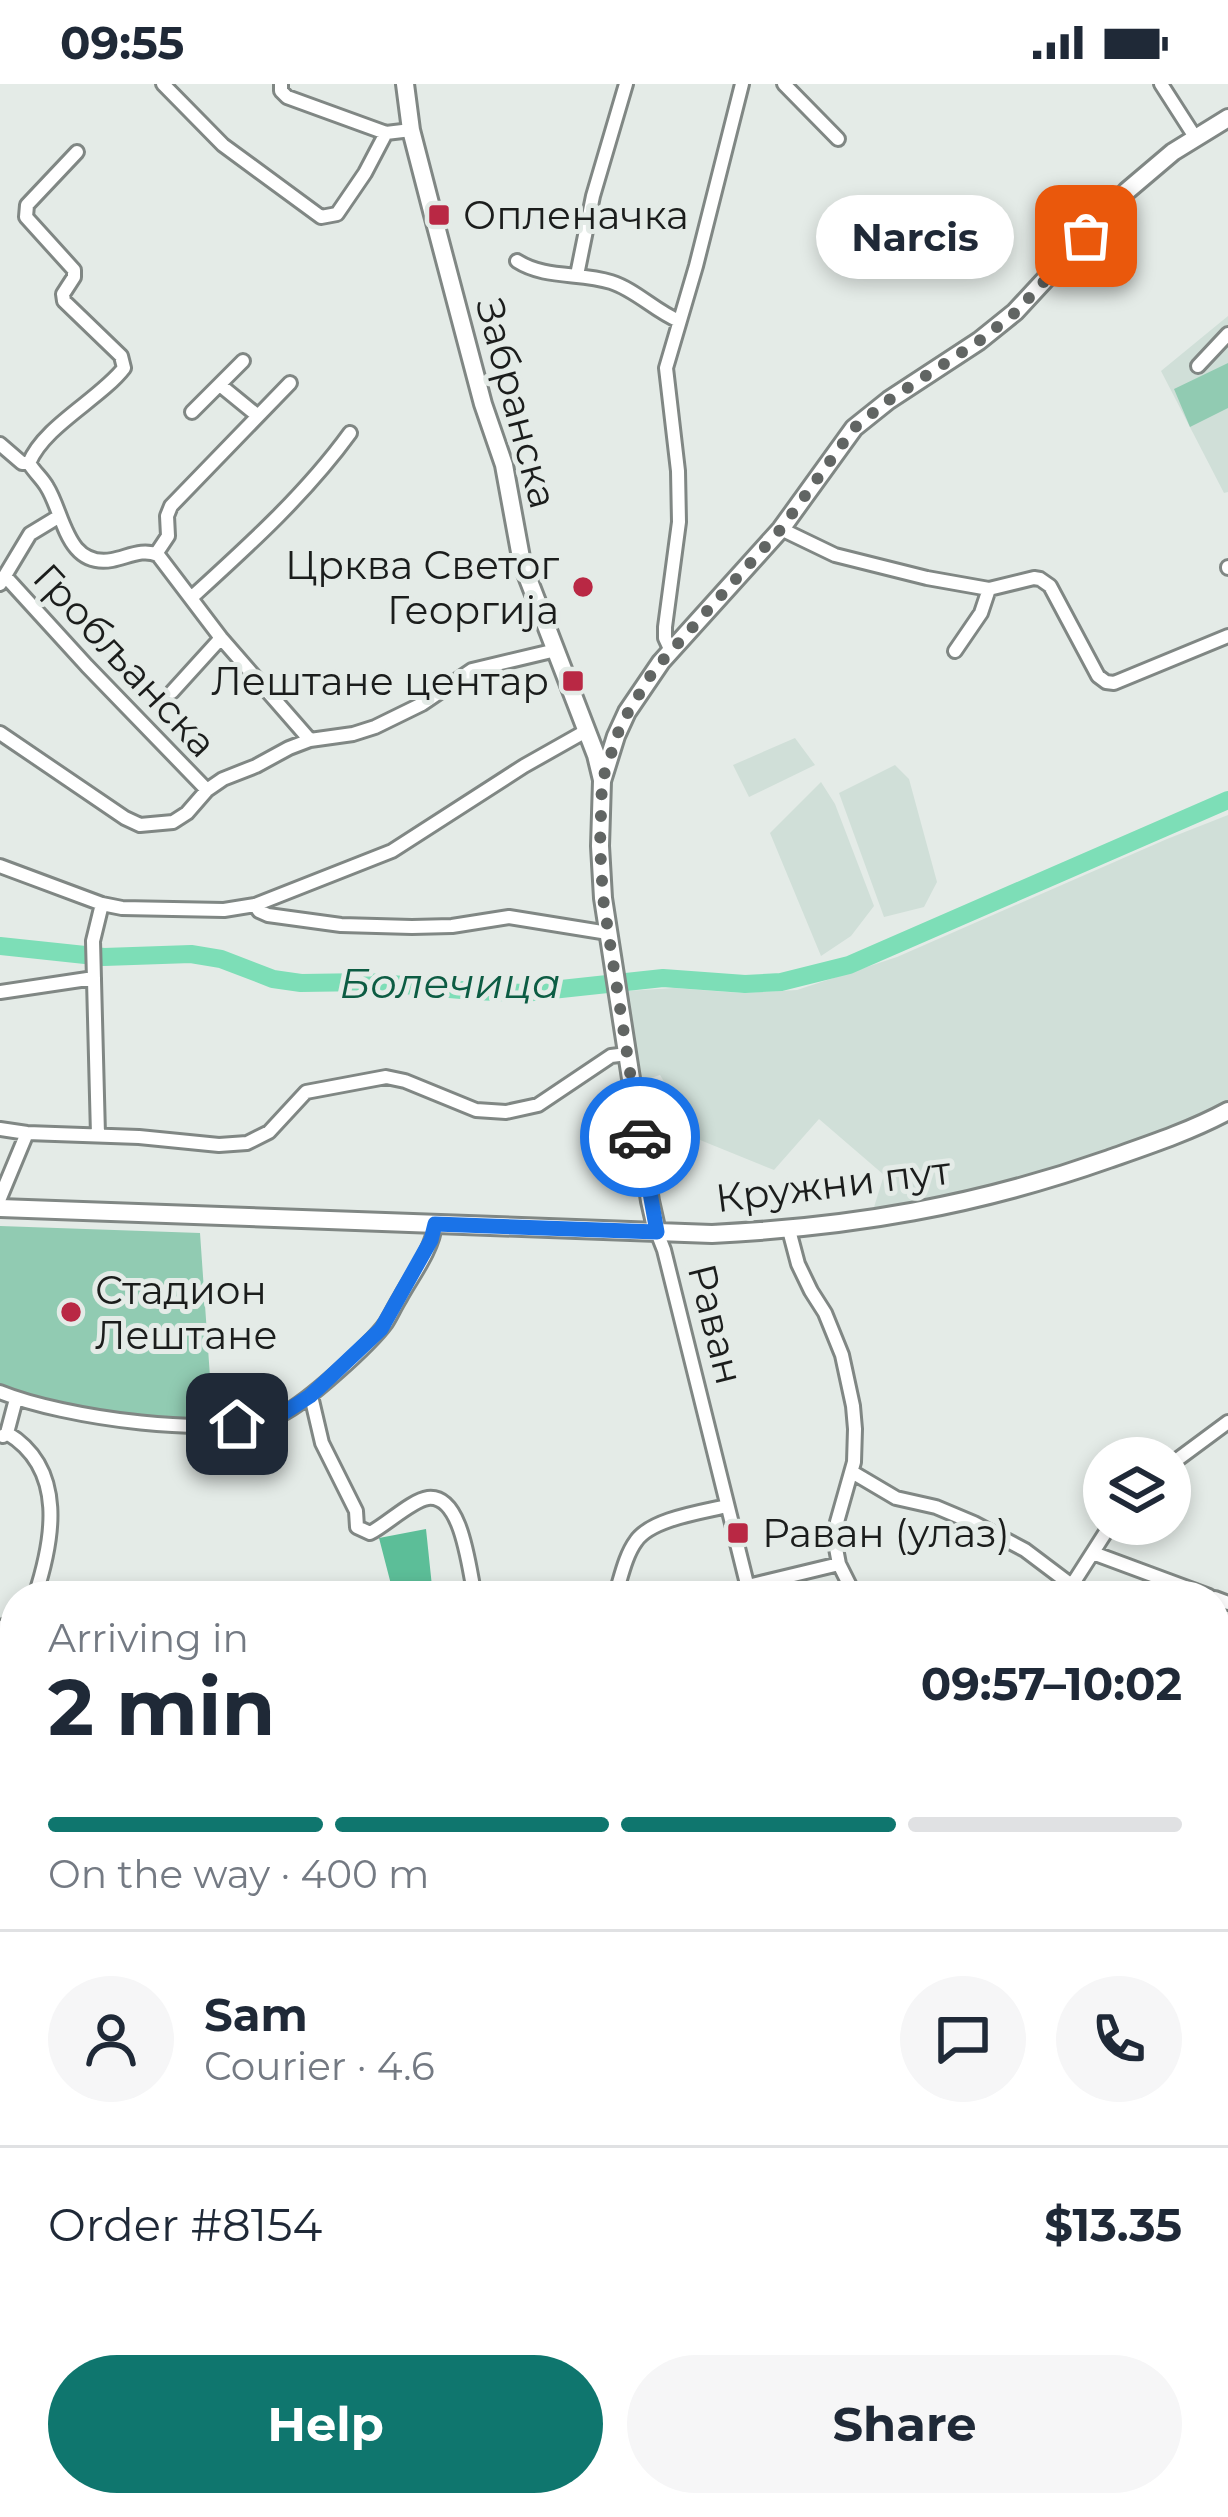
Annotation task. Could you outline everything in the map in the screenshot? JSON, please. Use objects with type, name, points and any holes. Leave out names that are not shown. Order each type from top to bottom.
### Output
[{"type":"street","points":[[164,84],[223,145],[321,217],[337,214],[386,133]]},
{"type":"street","points":[[281,84],[287,98],[386,133],[411,130]]},
{"type":"street","name":"Забранска","points":[[405,84],[411,130],[483,404],[504,465],[522,563],[586,731]]},
{"type":"street","points":[[577,274],[593,196],[626,84]]},
{"type":"street","points":[[671,651],[664,627],[679,493],[666,373],[742,84]]},
{"type":"street","points":[[784,84],[838,139]]},
{"type":"street","points":[[1161,84],[1195,137]]},
{"type":"street","name":"Раван","points":[[746,1581],[657,1232],[608,933],[600,846],[602,781],[616,736],[642,687],[781,529],[854,428],[1016,312],[1154,167],[1228,118]]},
{"type":"street","points":[[29,464],[51,435],[124,368],[121,356],[64,301],[74,271],[26,217],[27,205],[77,152]]},
{"type":"street","points":[[517,261],[532,271],[577,274],[623,287],[680,321]]},
{"type":"street","points":[[1198,366],[1228,334]]},
{"type":"street","points":[[192,412],[243,361]]},
{"type":"street","points":[[156,554],[168,536],[171,506],[290,383]]},
{"type":"street","points":[[220,385],[258,416]]},
{"type":"street","points":[[191,598],[257,537],[350,433]]},
{"type":"street","points":[[0,444],[29,464],[49,491],[76,548],[92,560],[144,551],[156,554],[310,740]]},
{"type":"street","points":[[3,580],[30,534],[58,517]]},
{"type":"street","points":[[781,529],[856,562],[989,589],[1026,579],[1047,582],[1098,676],[1106,682],[1114,683],[1228,636]]},
{"type":"street","name":"Гробљанска","points":[[3,580],[207,790]]},
{"type":"street","points":[[955,651],[981,613],[989,589]]},
{"type":"street","points":[[172,692],[221,638]]},
{"type":"street","name":"Гробљанска","points":[[0,733],[104,806],[140,825],[173,822],[223,778],[310,740],[375,727],[422,704],[472,670],[556,650]]},
{"type":"street","points":[[0,866],[122,908],[208,910],[255,905],[392,851],[524,766],[627,712]]},
{"type":"street","name":"Раван","points":[[586,731],[602,781]]},
{"type":"street","points":[[98,1135],[94,963],[102,904]]},
{"type":"street","points":[[255,905],[268,915],[341,925],[452,926],[509,917],[608,933]]},
{"type":"street","points":[[0,992],[94,963]]},
{"type":"street","points":[[0,1129],[247,1143],[269,1132],[306,1092],[378,1078],[405,1081],[476,1110],[506,1112],[528,1109],[611,1056],[627,1054]]},
{"type":"street","name":"Кружни пут","points":[[0,1208],[712,1234],[789,1230],[910,1214],[1030,1185],[1139,1149],[1228,1111]]},
{"type":"street","points":[[0,1198],[28,1133]]},
{"type":"street","points":[[0,1393],[136,1422],[237,1424],[282,1414],[310,1396],[386,1323],[435,1224]]},
{"type":"street","points":[[789,1230],[798,1264],[826,1313],[844,1365],[855,1430],[852,1472],[835,1544],[848,1581]]},
{"type":"street","points":[[310,1396],[322,1443],[356,1511],[356,1527],[370,1533],[422,1500],[446,1502],[458,1522],[472,1581]]},
{"type":"street","points":[[16,1399],[3,1435],[14,1437],[35,1460],[52,1504],[39,1581]]},
{"type":"street","points":[[1191,1449],[1228,1421]]},
{"type":"street","points":[[852,1472],[896,1498],[936,1507],[974,1523],[1024,1550],[1065,1581]]},
{"type":"street","points":[[620,1581],[641,1534],[668,1521],[727,1506]]},
{"type":"street","points":[[1075,1581],[1098,1545]]},
{"type":"street","points":[[1093,1553],[1169,1581]]},
{"type":"street","points":[[782,1581],[839,1564]]},
{"type":"shaded area","points":[[1228,316],[1228,492],[1224,493],[1161,371]]},
{"type":"shaded area","points":[[795,738],[815,765],[749,797],[733,765]]},
{"type":"shaded area","points":[[895,765],[909,779],[937,882],[924,907],[884,917],[839,793]]},
{"type":"shaded area","points":[[821,782],[835,804],[874,906],[851,936],[821,956],[770,833]]},
{"type":"shaded area","points":[[1228,815],[1228,1105],[1060,1172],[870,1220],[884,1175],[819,1119],[774,1170],[700,1140],[660,1075],[638,1082],[627,991],[797,990],[897,957]]},
{"type":"green space","points":[[1228,363],[1228,408],[1190,427],[1174,389]]},
{"type":"green space","points":[[0,1226],[200,1233],[213,1420],[78,1409],[0,1385]]},
{"type":"green space","points":[[426,1529],[431,1581],[390,1581],[379,1538]]},
{"type":"waterway","name":"Болечица","points":[[0,946],[104,957],[191,954],[301,983],[368,982],[473,991],[524,993],[663,978],[781,982],[849,965],[1228,800]]},
{"type":"way so far","points":[[640,1137],[603,898],[600,846],[602,781],[621,724],[654,670],[781,529],[854,428],[1016,312],[1086,236]]},
{"type":"place","name":"Опленачка","points":[[439,215]]},
{"type":"place","name":"Narcis","points":[[1086,236]]},
{"type":"place","name":"Црква Светог Георгија","points":[[583,587]]},
{"type":"place","name":"Лештане центар","points":[[573,681]]},
{"type":"place","name":"Стадион Лештане","points":[[71,1312]]},
{"type":"place","name":"Раван (улаз)","points":[[738,1533]]},
{"type":"route","points":[[237,1424],[282,1414],[310,1396],[381,1329],[431,1240],[435,1224],[657,1232],[640,1137]]}]
